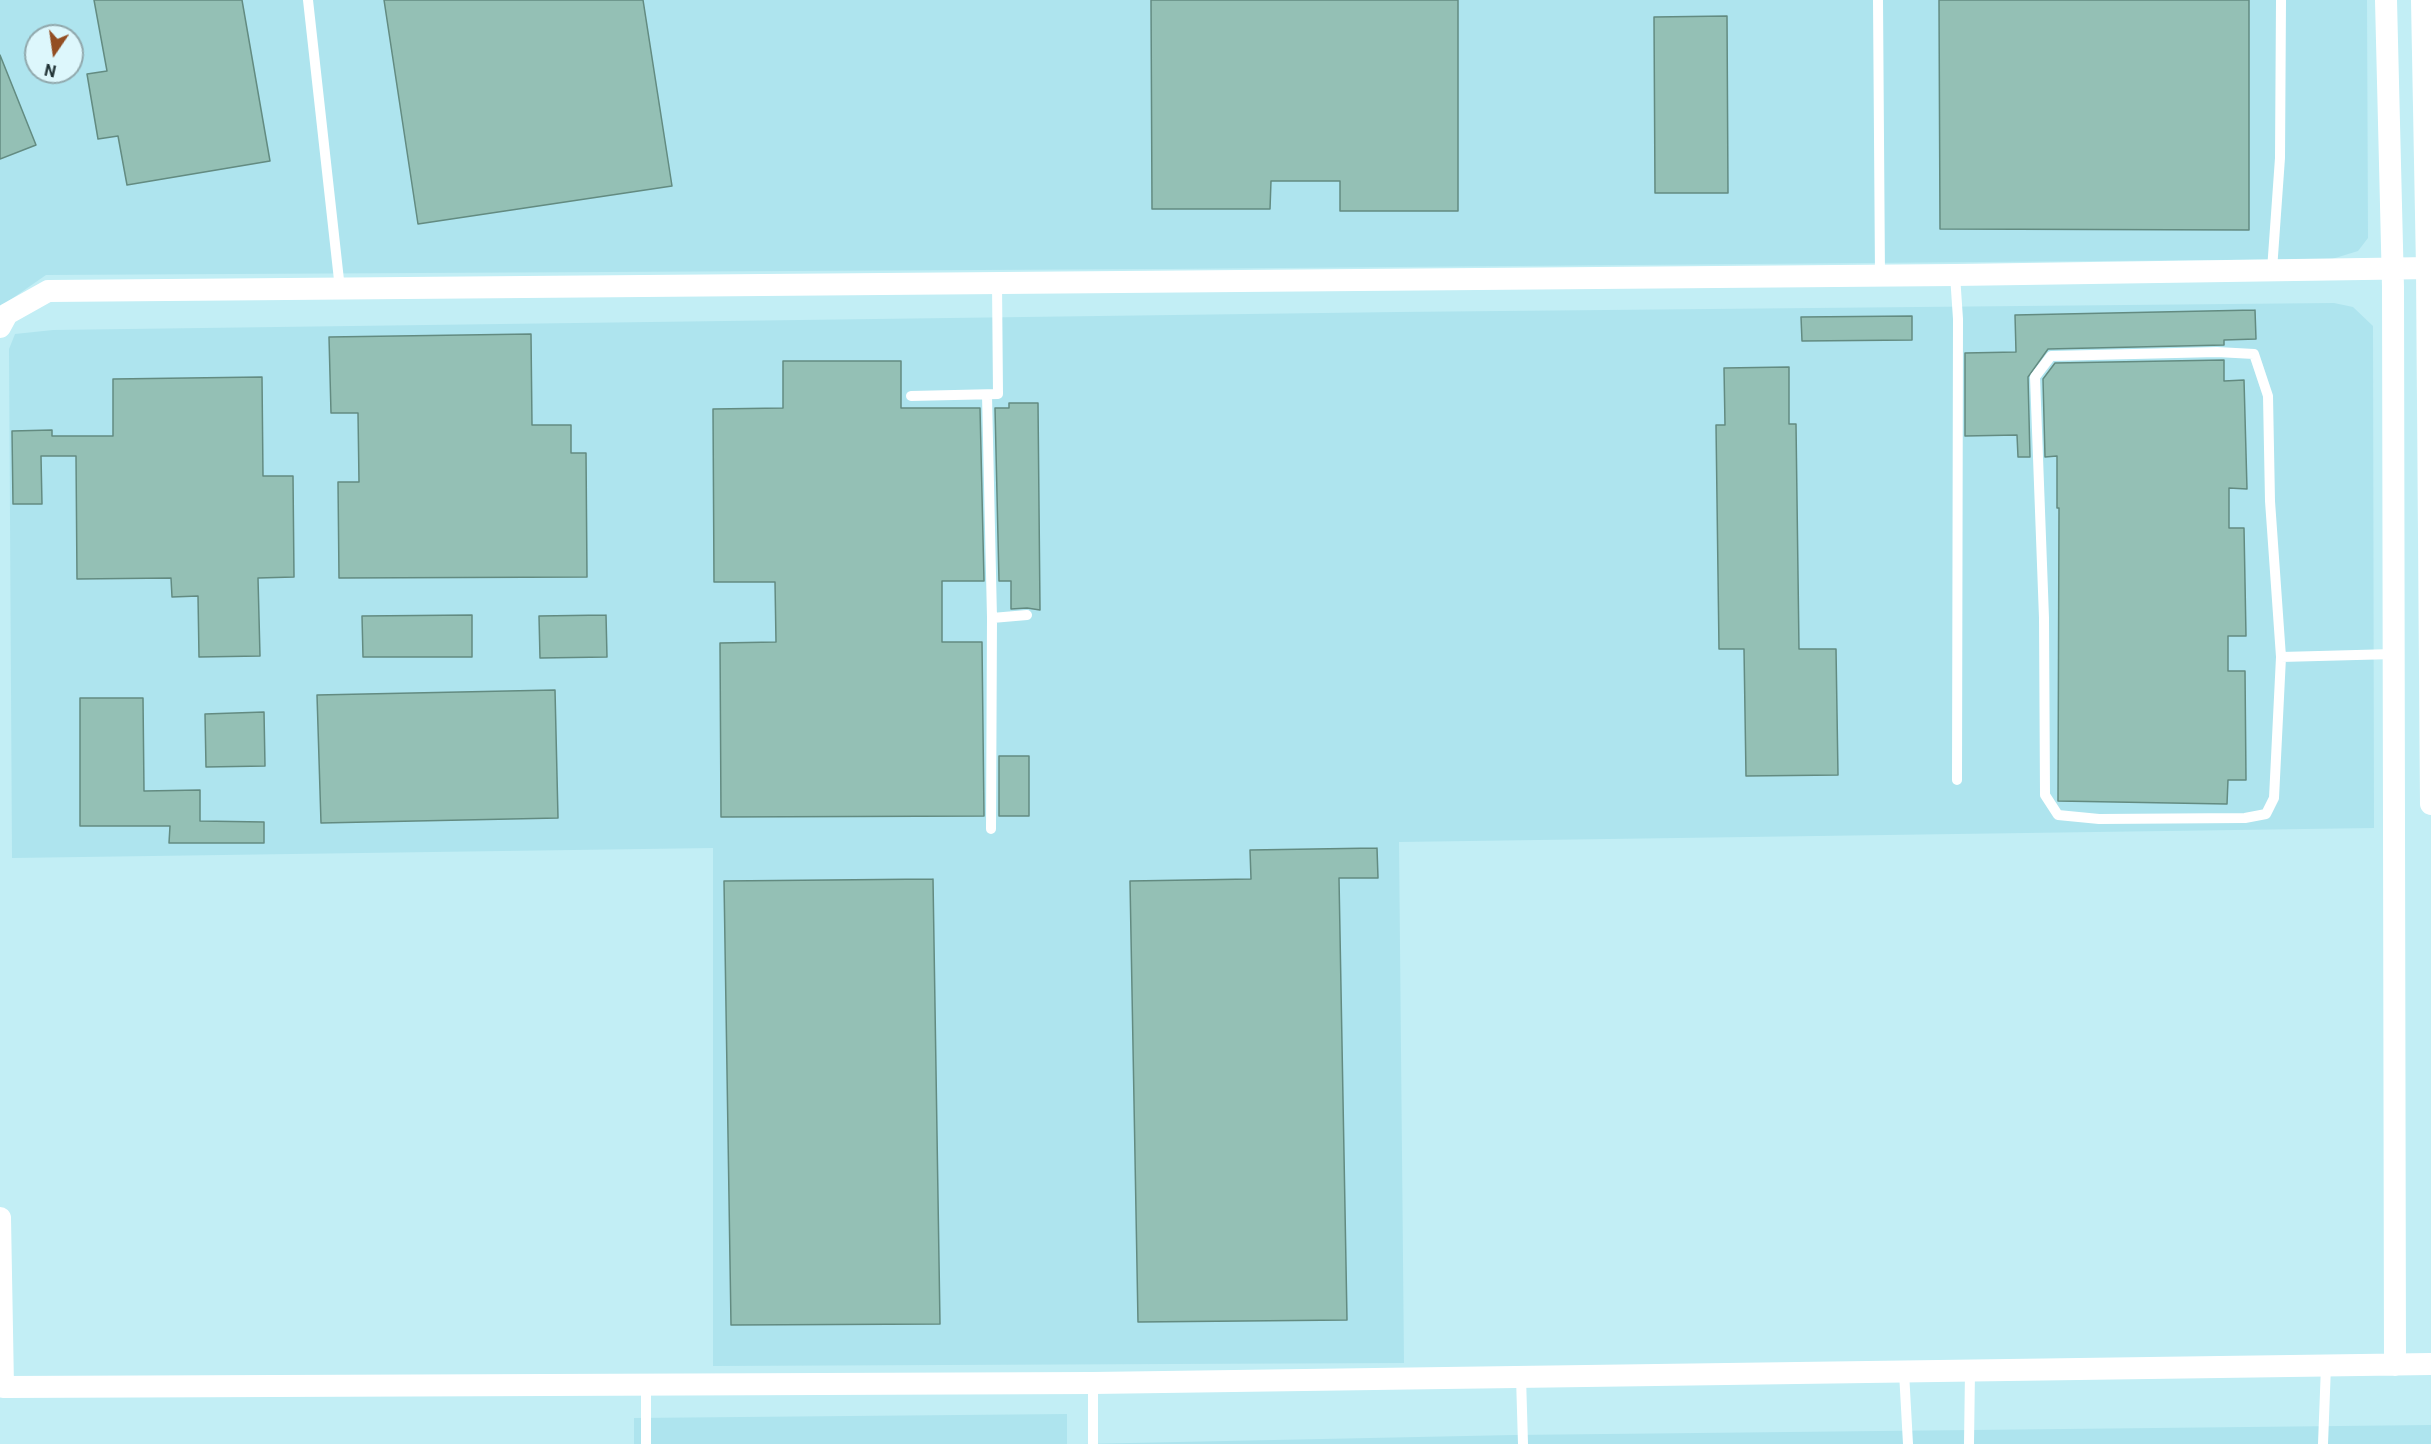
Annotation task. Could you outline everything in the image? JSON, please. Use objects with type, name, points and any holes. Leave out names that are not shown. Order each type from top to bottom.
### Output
[{"type":"street","points":[[2386,0],[2392,268],[2395,1365]]},
{"type":"street","points":[[2421,0],[2429,268],[2431,804]]},
{"type":"street","points":[[0,327],[7,314],[48,291],[1880,276],[2429,268]]},
{"type":"street","points":[[0,1218],[1,1388],[646,1383],[1093,1383],[2431,1364]]},
{"type":"lane","points":[[308,0],[340,289]]},
{"type":"lane","points":[[1878,0],[1880,276]]},
{"type":"lane","points":[[2271,270],[2280,158],[2281,0]]},
{"type":"lane","points":[[1954,275],[1958,319],[1957,780]]},
{"type":"lane","points":[[911,396],[998,394],[997,283]]},
{"type":"lane","points":[[2217,352],[2254,354],[2268,396],[2270,501],[2281,657],[2274,798],[2266,814],[2245,818],[2110,819],[2058,815],[2045,795],[2044,618],[2035,377],[2051,356],[2217,352]]},
{"type":"lane","points":[[987,394],[992,618],[991,829]]},
{"type":"lane","points":[[992,618],[1027,615]]},
{"type":"lane","points":[[2281,657],[2394,654]]},
{"type":"lane","points":[[2323,1444],[2326,1366]]},
{"type":"lane","points":[[1904,1371],[1908,1444]]},
{"type":"lane","points":[[1970,1371],[1970,1444]]},
{"type":"lane","points":[[1521,1377],[1523,1444]]},
{"type":"lane","points":[[646,1383],[646,1444]]},
{"type":"lane","points":[[1093,1383],[1093,1444]]},
{"type":"shaded area","points":[[0,0],[2367,0],[2368,238],[2358,251],[2332,259],[1165,269],[46,275],[0,307]]},
{"type":"shaded area","points":[[2334,303],[2353,307],[2373,326],[2374,828],[1399,842],[1404,1363],[713,1366],[713,848],[12,858],[9,349],[15,334],[53,330],[1398,312]]},
{"type":"shaded area","points":[[1067,1414],[1067,1444],[634,1444],[634,1418]]},
{"type":"shaded area","points":[[2431,1425],[2431,1444],[1082,1444],[1514,1435]]},
{"type":"building","points":[[94,0],[242,0],[270,161],[127,185],[118,136],[98,139],[87,74],[107,71]]},
{"type":"building","points":[[384,0],[643,0],[672,186],[418,224]]},
{"type":"building","points":[[1151,0],[1458,0],[1458,211],[1340,211],[1340,181],[1271,181],[1270,209],[1152,209]]},
{"type":"building","points":[[1939,0],[2249,0],[2249,230],[1940,229]]},
{"type":"building","points":[[1727,16],[1728,193],[1655,193],[1654,17]]},
{"type":"building","points":[[0,55],[36,145],[0,159]]},
{"type":"building","points":[[2255,310],[2256,339],[2224,340],[2224,345],[2048,349],[2028,377],[2030,457],[2018,457],[2017,435],[1965,436],[1965,353],[2016,352],[2015,315]]},
{"type":"building","points":[[1912,316],[1912,340],[1802,341],[1801,317]]},
{"type":"building","points":[[531,334],[532,425],[571,425],[571,453],[586,453],[587,577],[339,578],[338,482],[359,482],[358,413],[331,413],[329,337]]},
{"type":"building","points":[[2224,360],[2224,381],[2244,380],[2247,489],[2229,488],[2229,528],[2244,528],[2246,636],[2228,636],[2228,671],[2245,671],[2246,780],[2228,780],[2227,804],[2058,801],[2059,508],[2057,508],[2057,456],[2045,457],[2043,379],[2055,363]]},
{"type":"building","points":[[783,361],[901,361],[901,408],[980,408],[984,581],[942,581],[942,642],[982,642],[984,816],[721,817],[720,643],[776,642],[775,582],[714,582],[713,409],[783,408]]},
{"type":"building","points":[[1789,367],[1789,424],[1796,424],[1799,649],[1836,649],[1838,775],[1746,776],[1744,649],[1719,649],[1716,425],[1725,425],[1724,368]]},
{"type":"building","points":[[262,377],[263,476],[293,476],[294,577],[258,578],[260,656],[199,657],[198,596],[172,597],[171,578],[77,579],[76,456],[41,456],[42,504],[13,504],[12,431],[52,430],[52,436],[113,436],[113,379]]},
{"type":"building","points":[[1009,403],[1038,403],[1040,610],[1011,609],[1011,581],[999,581],[995,408],[1009,408]]},
{"type":"building","points":[[472,615],[472,657],[363,657],[362,616]]},
{"type":"building","points":[[606,615],[607,657],[540,658],[539,616]]},
{"type":"building","points":[[555,690],[558,818],[321,823],[317,695]]},
{"type":"building","points":[[80,698],[143,698],[144,791],[200,790],[200,821],[264,822],[264,843],[169,843],[170,826],[80,826]]},
{"type":"building","points":[[264,712],[265,766],[206,767],[205,714]]},
{"type":"building","points":[[999,756],[1029,756],[1029,816],[999,816]]},
{"type":"building","points":[[1377,848],[1378,878],[1339,878],[1347,1320],[1138,1322],[1130,881],[1251,879],[1250,850]]},
{"type":"building","points":[[933,879],[940,1324],[731,1325],[724,881]]}]
